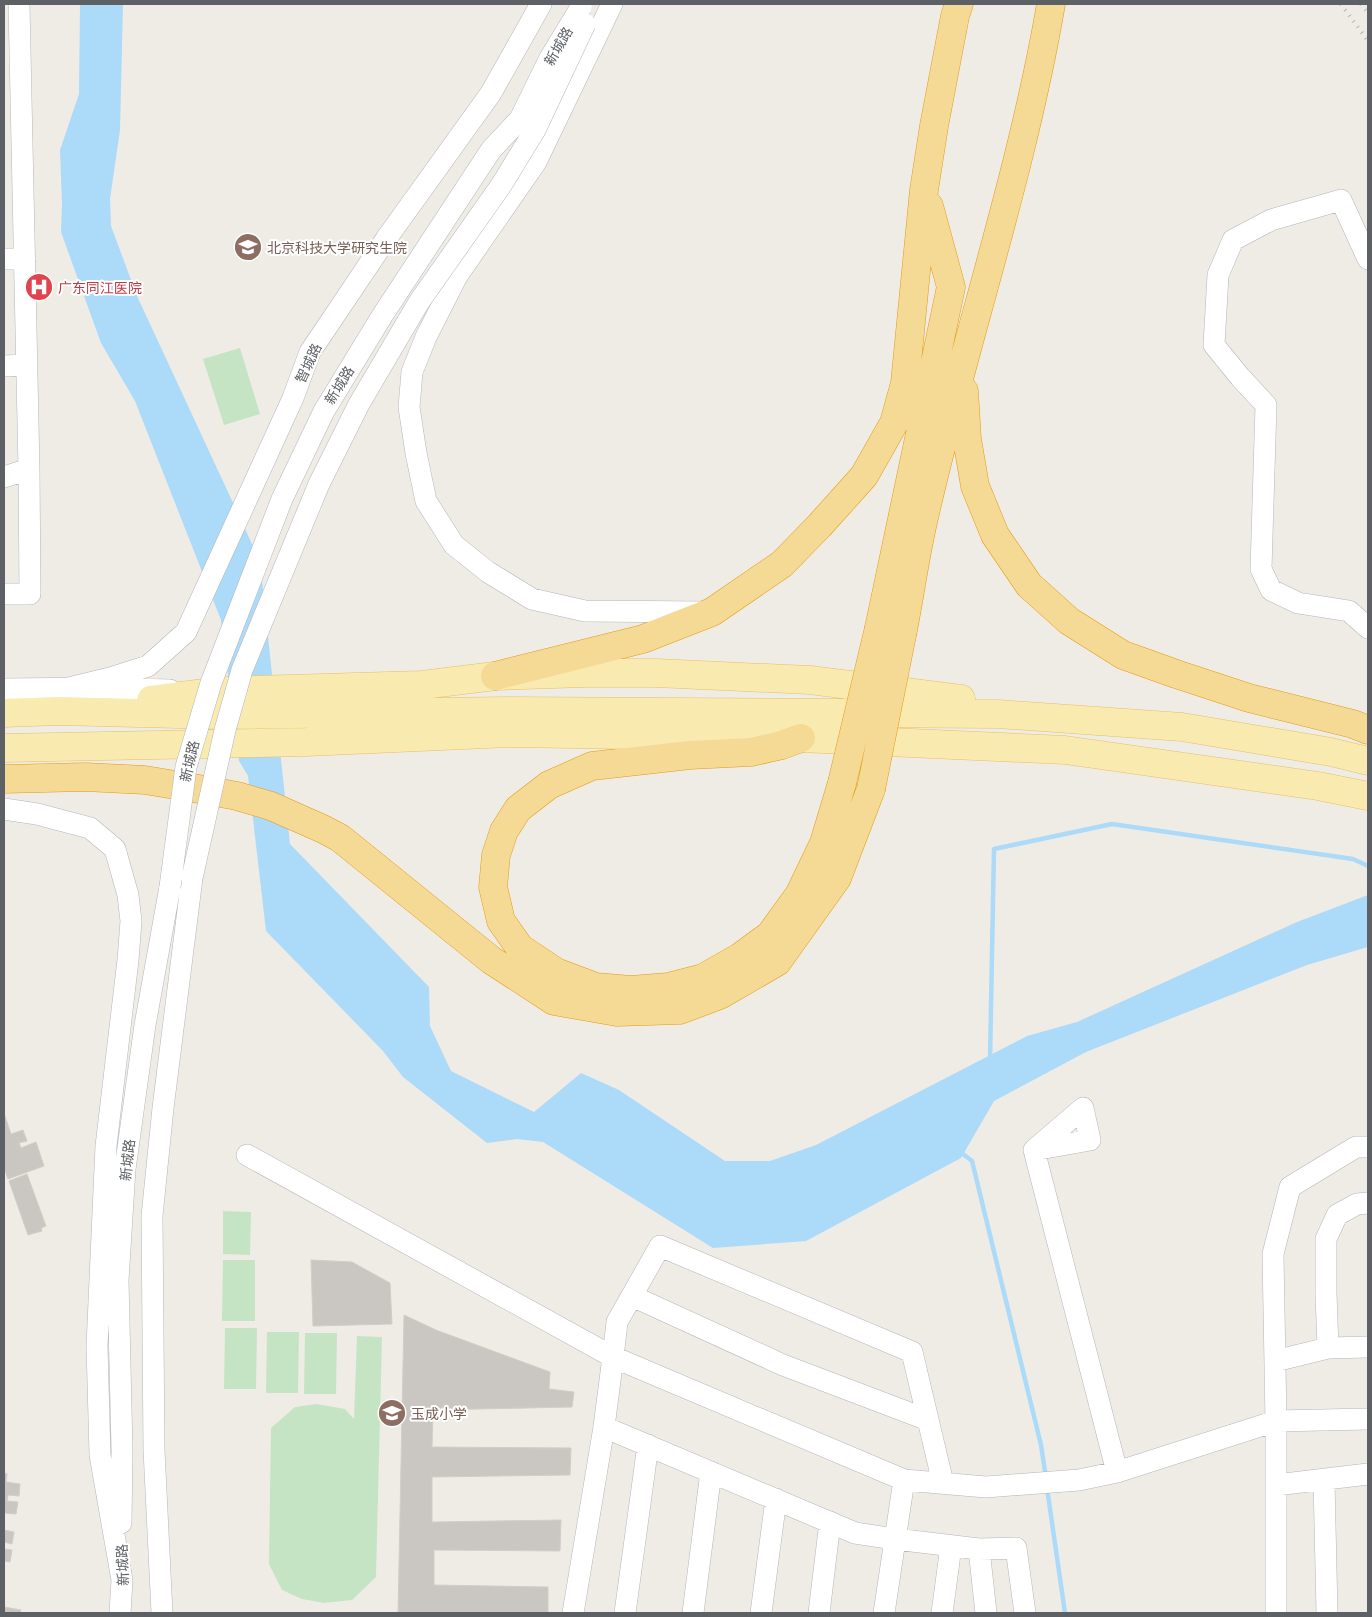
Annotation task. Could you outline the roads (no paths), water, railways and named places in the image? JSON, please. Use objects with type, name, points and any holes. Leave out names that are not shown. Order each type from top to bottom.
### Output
[{"type":"highway","points":[[495,676],[643,639],[712,612],[782,564],[864,476],[894,423],[905,383],[924,190],[934,126],[955,16],[959,4]]},
{"type":"highway","points":[[1042,51],[1044,4]]},
{"type":"highway","points":[[801,738],[782,745],[750,752],[690,755],[592,766],[549,785],[518,809],[504,831],[496,856],[493,887],[500,921],[520,948],[556,972],[596,987],[631,990],[668,987],[703,978],[740,957],[770,935],[799,895],[824,843],[922,523],[962,364],[1020,150],[1042,51],[1050,4]]},
{"type":"highway","points":[[4,779],[85,777],[145,780],[237,796],[271,806],[323,828],[340,838],[491,960],[554,1001],[617,1012],[680,1010],[720,995],[778,962],[837,878],[871,789],[891,629],[951,287],[924,190]]},
{"type":"highway","points":[[962,364],[967,439],[975,486],[995,535],[1029,585],[1069,621],[1123,655],[1249,698],[1353,724],[1368,730]]},
{"type":"main road","points":[[219,703],[281,690],[422,685],[495,676],[656,673],[810,680],[1182,726],[1332,752],[1368,761]]},
{"type":"main road","points":[[4,712],[64,700],[219,703],[304,714],[506,711],[998,714],[1182,726]]},
{"type":"main road","points":[[4,748],[306,742],[512,732],[801,738],[1065,750],[1318,786],[1368,796]]},
{"type":"main road","points":[[4,757],[73,747]]},
{"type":"street","points":[[4,594],[30,594],[30,469],[25,259],[13,133],[19,4]]},
{"type":"street","name":"智城路","points":[[4,689],[64,700],[110,678],[148,666],[186,632],[293,398],[310,352],[386,239],[491,93],[541,4]]},
{"type":"street","points":[[612,4],[536,162],[458,276],[426,337],[412,372],[411,381],[409,407],[416,453],[426,501],[454,545],[488,572],[532,598],[585,611],[712,612]]},
{"type":"street","name":"新城路","points":[[162,1611],[154,1450],[152,1216],[163,1108],[192,878],[225,730],[242,670],[318,484],[359,404],[419,302],[502,184],[535,130],[586,5]]},
{"type":"street","name":"新城路","points":[[125,1613],[120,1569],[122,1451],[118,1280],[125,1169],[145,1025],[170,888],[186,767],[211,684],[282,499],[324,411],[387,308],[491,150],[520,118],[550,58],[586,5]]},
{"type":"street","points":[[1368,259],[1341,200],[1271,220],[1233,240],[1218,275],[1214,345],[1266,405],[1260,569],[1272,590],[1298,603],[1349,611],[1368,628]]},
{"type":"street","points":[[4,259],[25,259]]},
{"type":"street","points":[[4,366],[28,365]]},
{"type":"street","points":[[4,478],[30,469]]},
{"type":"street","points":[[4,808],[37,814],[90,828],[115,849],[128,895],[131,921],[106,1146],[97,1346],[100,1455],[122,1580],[120,1613]]},
{"type":"street","points":[[1276,1613],[1276,1421],[1273,1254],[1290,1187],[1356,1147],[1368,1147]]},
{"type":"street","points":[[1034,1150],[1117,1472]]},
{"type":"street","points":[[247,1155],[613,1357],[904,1480],[986,1487],[1079,1480],[1117,1472],[1276,1421],[1368,1418]]},
{"type":"street","points":[[1328,1348],[1326,1239],[1337,1215],[1357,1204],[1368,1203]]},
{"type":"street","points":[[573,1613],[604,1427],[617,1322],[660,1246],[912,1352],[942,1483]]},
{"type":"street","points":[[632,1296],[783,1365],[928,1420]]},
{"type":"street","points":[[1275,1361],[1328,1348],[1368,1347]]},
{"type":"street","points":[[604,1427],[855,1533],[895,1540],[979,1549],[1016,1548],[1025,1613]]},
{"type":"street","points":[[625,1613],[648,1445]]},
{"type":"street","points":[[693,1613],[711,1472]]},
{"type":"street","points":[[1276,1485],[1368,1474]]},
{"type":"street","points":[[884,1613],[904,1480]]},
{"type":"street","points":[[1324,1480],[1327,1613]]},
{"type":"street","points":[[761,1613],[776,1499]]},
{"type":"street","points":[[819,1613],[830,1522]]},
{"type":"street","points":[[942,1613],[951,1546]]},
{"type":"street","points":[[979,1549],[986,1613]]},
{"type":"water","points":[[80,4],[123,4],[120,130],[110,199],[111,226],[137,296],[260,561],[290,844],[429,987],[430,1026],[451,1071],[534,1112],[581,1073],[619,1090],[725,1161],[770,1161],[816,1145],[1027,1036],[1077,1022],[1297,922],[1368,895],[1368,947],[1307,965],[1086,1052],[994,1101],[961,1158],[806,1241],[713,1248],[543,1142],[517,1139],[487,1143],[403,1077],[383,1051],[266,931],[248,776],[239,761],[221,620],[135,401],[101,343],[61,232],[60,150],[79,94]]},
{"type":"waterway","points":[[990,1060],[994,849],[1112,824],[1353,859],[1368,866]]},
{"type":"waterway","points":[[959,1151],[972,1161],[1041,1445],[1046,1478]]},
{"type":"waterway","points":[[1047,1488],[1065,1613]]},
{"type":"railway","points":[[1341,4],[1368,41]]},
{"type":"railway","points":[[1361,4],[1368,13]]},
{"type":"place","name":"北京科技大学研究生院","points":[[248,247]]},
{"type":"place","name":"广东同江医院","points":[[39,287]]},
{"type":"place","name":"玉成小学","points":[[392,1413]]}]
